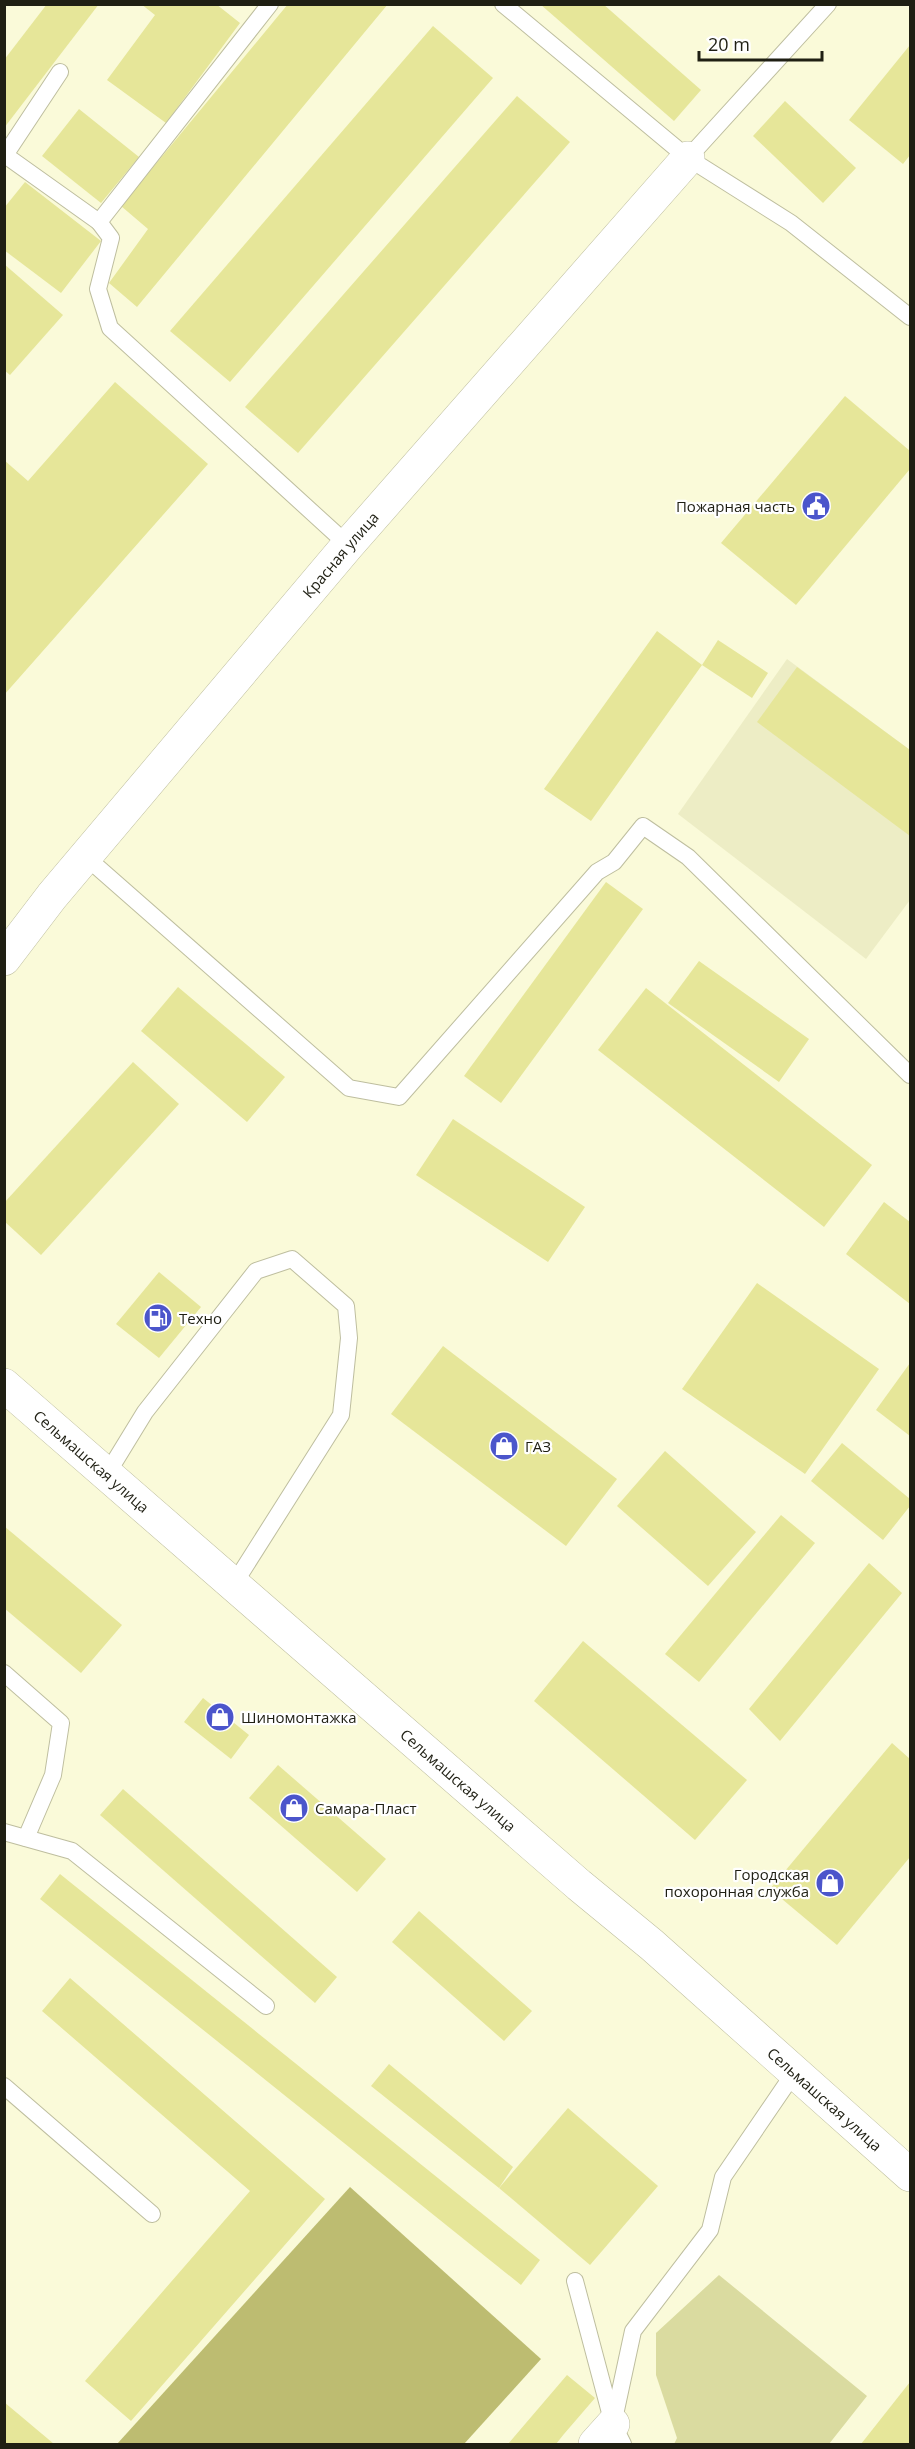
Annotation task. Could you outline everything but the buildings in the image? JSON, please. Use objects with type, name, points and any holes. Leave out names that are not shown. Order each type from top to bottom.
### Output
[{"type":"main road","name":"Красная улица","points":[[4,959],[52,896],[348,545],[688,158]]},
{"type":"main road","name":"Сельмашская улица","points":[[4,1385],[579,1885],[652,1945],[910,2175]]},
{"type":"lane","points":[[504,4],[688,158],[791,224],[910,317]]},
{"type":"lane","points":[[688,158],[828,4]]},
{"type":"lane","points":[[99,222],[263,7]]},
{"type":"lane","points":[[60,72],[5,155],[99,222],[111,238],[98,289],[110,328],[348,545]]},
{"type":"lane","points":[[86,857],[349,1088],[399,1096],[597,872],[614,862],[643,826],[688,856],[910,1075]]},
{"type":"lane","points":[[107,1474],[145,1412],[256,1271],[292,1259],[346,1306],[349,1338],[342,1415],[234,1584]]},
{"type":"lane","points":[[4,1673],[61,1723],[53,1775],[26,1838]]},
{"type":"lane","points":[[4,1832],[72,1851],[266,2006]]},
{"type":"lane","points":[[610,2438],[633,2331],[710,2230],[723,2177],[794,2073]]},
{"type":"lane","points":[[4,2086],[152,2214]]},
{"type":"lane","points":[[575,2281],[610,2438]]},
{"type":"shaded area","points":[[787,659],[910,750],[910,900],[866,959],[678,814]]},
{"type":"shaded area","points":[[350,2187],[541,2359],[464,2444],[117,2444]]},
{"type":"shaded area","points":[[719,2275],[867,2396],[829,2444],[674,2444],[677,2438],[656,2375],[656,2333]]},
{"type":"place","name":"Пожарная часть","points":[[816,506]]},
{"type":"place","name":"Техно","points":[[158,1318]]},
{"type":"place","name":"ГАЗ","points":[[504,1446]]},
{"type":"place","name":"Шиномонтажка","points":[[220,1717]]},
{"type":"place","name":"Самара-Пласт","points":[[294,1808]]},
{"type":"place","name":"Городская похоронная служба","points":[[830,1883]]}]
